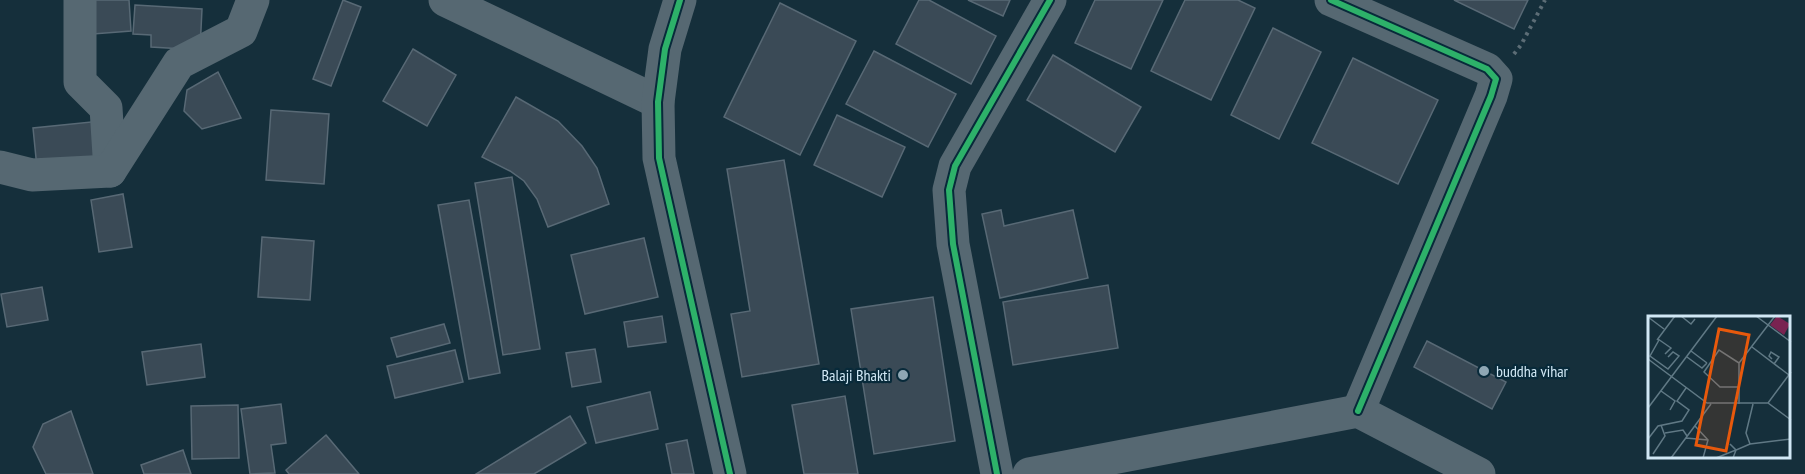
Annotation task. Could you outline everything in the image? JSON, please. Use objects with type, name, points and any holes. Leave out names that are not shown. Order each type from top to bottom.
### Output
[{"type":"street","points":[[80,0],[80,82],[106,108],[110,171]]},
{"type":"street","points":[[110,171],[179,63],[240,31],[253,0]]},
{"type":"street","points":[[445,0],[658,102]]},
{"type":"street","points":[[680,0],[665,50],[658,102],[659,158],[730,474]]},
{"type":"street","points":[[997,474],[953,244],[949,190],[955,166],[1050,0]]},
{"type":"street","points":[[1331,0],[1487,69],[1494,75],[1496,84],[1358,411]]},
{"type":"street","points":[[0,167],[32,175],[110,171]]},
{"type":"street","points":[[1029,474],[1358,411],[1479,474]]},
{"type":"path","points":[[1494,75],[1521,45],[1545,0]]},
{"type":"building","points":[[91,0],[129,0],[131,31],[93,34]]},
{"type":"building","points":[[343,0],[361,7],[331,86],[313,79]]},
{"type":"building","points":[[919,0],[929,0],[996,36],[971,84],[896,44]]},
{"type":"building","points":[[968,0],[1010,0],[1003,16]]},
{"type":"building","points":[[1095,0],[1163,0],[1131,69],[1075,43]]},
{"type":"building","points":[[1185,0],[1238,0],[1255,8],[1211,100],[1151,71]]},
{"type":"building","points":[[1454,0],[1528,0],[1514,29]]},
{"type":"building","points":[[780,3],[856,41],[800,155],[724,117]]},
{"type":"building","points":[[135,5],[202,9],[200,50],[151,47],[151,35],[133,34]]},
{"type":"building","points":[[1273,28],[1321,52],[1279,139],[1231,115]]},
{"type":"building","points":[[413,49],[456,75],[427,126],[383,101]]},
{"type":"building","points":[[874,51],[956,94],[928,147],[846,104]]},
{"type":"building","points":[[1053,55],[1141,107],[1115,152],[1027,100]]},
{"type":"building","points":[[1353,58],[1438,100],[1398,184],[1312,143]]},
{"type":"building","points":[[218,72],[241,118],[202,129],[184,111],[187,90]]},
{"type":"building","points":[[516,97],[558,121],[582,146],[597,168],[609,204],[548,227],[537,199],[524,181],[482,157]]},
{"type":"building","points":[[271,110],[329,114],[324,184],[266,180]]},
{"type":"building","points":[[837,115],[905,147],[882,197],[814,165]]},
{"type":"building","points":[[101,121],[105,161],[37,168],[33,128]]},
{"type":"building","points":[[784,160],[819,364],[742,377],[731,314],[750,311],[727,169]]},
{"type":"building","points":[[512,177],[540,349],[503,355],[475,183]]},
{"type":"building","points":[[123,194],[132,247],[99,252],[91,200]]},
{"type":"building","points":[[469,200],[500,373],[469,379],[438,205]]},
{"type":"building","points":[[1001,210],[1004,226],[1073,210],[1088,278],[1000,298],[982,214]]},
{"type":"building","points":[[262,237],[314,241],[310,300],[258,297]]},
{"type":"building","points":[[644,238],[658,297],[585,314],[571,255]]},
{"type":"building","points":[[1108,285],[1118,348],[1013,365],[1003,302]]},
{"type":"building","points":[[42,287],[48,320],[7,327],[1,294]]},
{"type":"building","name":"Balaji Bhakti","points":[[933,297],[955,441],[874,454],[851,309]]},
{"type":"building","points":[[662,316],[666,342],[628,347],[624,322]]},
{"type":"building","points":[[444,324],[450,343],[397,357],[391,338]]},
{"type":"building","points":[[1427,341],[1506,382],[1492,409],[1414,367]]},
{"type":"building","points":[[201,344],[205,377],[147,385],[142,352]]},
{"type":"building","points":[[595,349],[601,382],[572,387],[566,353]]},
{"type":"building","points":[[455,350],[463,382],[395,398],[387,366]]},
{"type":"building","points":[[650,392],[658,429],[596,443],[587,407]]},
{"type":"building","points":[[845,396],[858,474],[804,474],[792,405]]},
{"type":"building","points":[[281,404],[286,443],[271,445],[275,473],[250,474],[241,409]]},
{"type":"building","points":[[238,405],[239,458],[192,459],[191,406]]},
{"type":"building","points":[[71,411],[93,474],[46,474],[33,447],[43,424]]},
{"type":"building","points":[[570,416],[586,443],[534,474],[476,474]]},
{"type":"building","points":[[326,435],[359,474],[289,474],[286,470]]},
{"type":"building","points":[[687,440],[694,474],[672,474],[666,444]]},
{"type":"building","points":[[183,450],[191,474],[144,474],[141,465]]},
{"type":"cycle path","points":[[680,0],[665,49],[658,102],[659,158],[730,474]]},
{"type":"cycle path","points":[[997,474],[953,244],[949,190],[955,166],[1050,0]]},
{"type":"cycle path","points":[[1331,0],[1487,69],[1496,79],[1491,96],[1358,411]]},
{"type":"place","name":"buddha vihar","points":[[1484,371]]},
{"type":"place","name":"Balaji Bhakti","points":[[903,375]]}]
